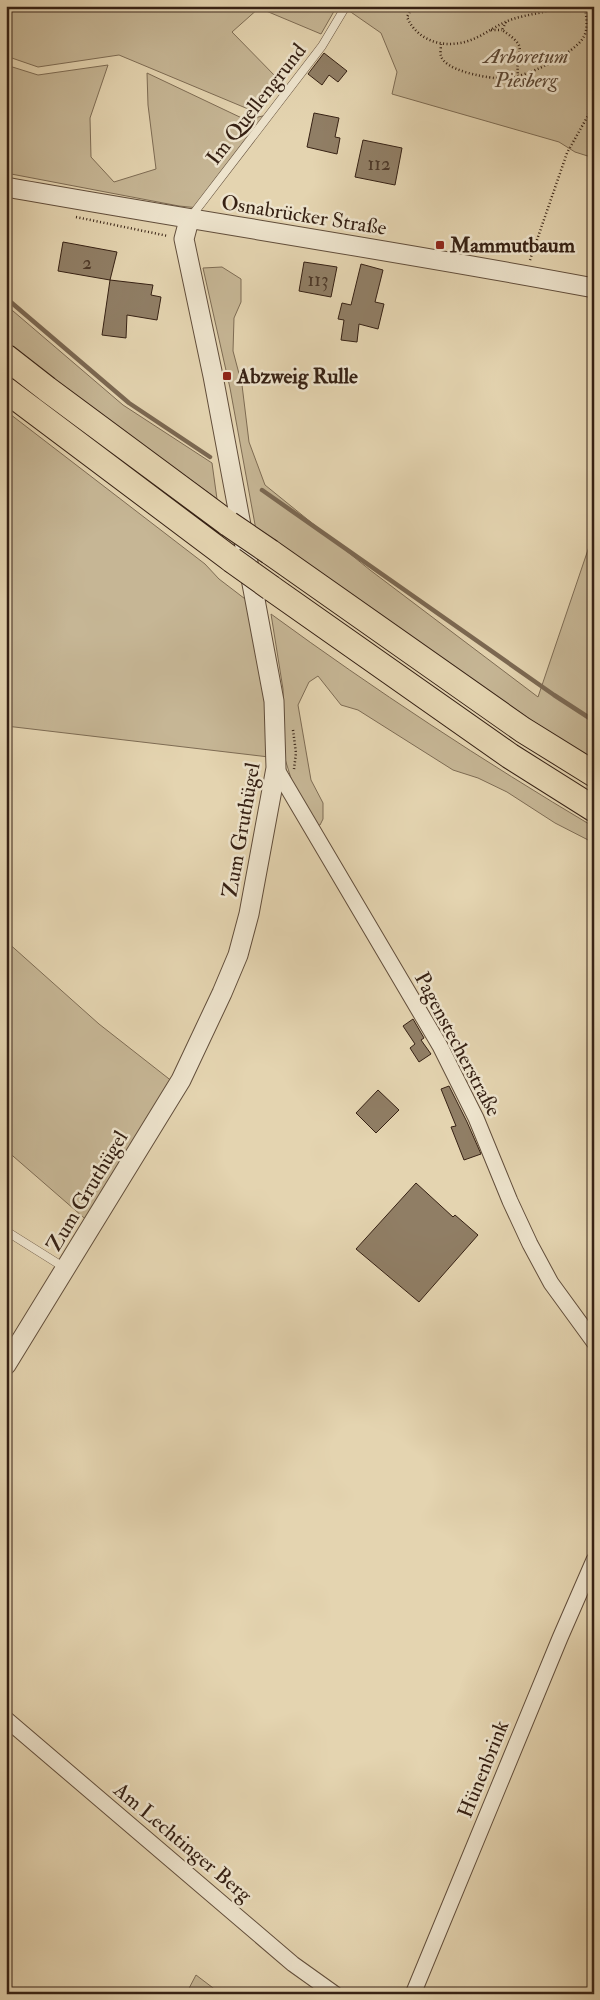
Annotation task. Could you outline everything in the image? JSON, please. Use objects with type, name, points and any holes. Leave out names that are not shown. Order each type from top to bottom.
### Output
[{"type":"highway","points":[[6,357],[229,524],[523,730],[594,774]]},
{"type":"highway","points":[[6,390],[271,588],[510,756],[594,808]]},
{"type":"street","name":"Osnabrücker Straße","points":[[6,187],[189,220],[438,259],[594,288]]},
{"type":"street","name":"Zum Gruthügel","points":[[10,1369],[66,1269],[181,1080],[222,993],[238,955],[249,914],[276,768],[274,701],[213,376],[184,239],[189,220]]},
{"type":"street","name":"Pagenstecherstraße","points":[[276,768],[440,1046],[476,1118],[514,1210],[550,1282],[594,1342]]},
{"type":"street","name":"Hünenbrink","points":[[414,1994],[556,1647],[594,1560]]},
{"type":"street","name":"Am Lechtinger Berg","points":[[6,1719],[293,1964],[335,1994]]},
{"type":"lane","name":"Im Quellengrund","points":[[189,220],[322,46],[346,6]]},
{"type":"lane","points":[[6,1231],[66,1269]]},
{"type":"path","points":[[413,6],[407,17],[418,33],[429,41],[454,45],[469,41],[507,21],[561,6]]},
{"type":"path","points":[[441,44],[441,56],[444,60],[466,72],[497,78],[518,76],[542,68],[570,50],[583,38],[586,21],[585,6]]},
{"type":"path","points":[[502,30],[507,21]]},
{"type":"path","points":[[489,30],[502,30],[518,41],[520,48],[518,76]]},
{"type":"path","points":[[526,275],[567,153],[594,105]]},
{"type":"path","points":[[72,216],[184,239]]},
{"type":"path","points":[[290,791],[296,753],[292,727]]},
{"type":"path","points":[[6,1388],[10,1369]]},
{"type":"path","points":[[590,1994],[594,1986]]},
{"type":"green space","points":[[6,6],[337,6],[321,34],[259,8],[232,32],[277,78],[253,111],[119,55],[38,67],[6,56]]},
{"type":"green space","name":"Arboretum Piesberg","points":[[346,6],[594,6],[594,158],[575,152],[559,142],[392,94],[397,72],[381,33],[345,8]]},
{"type":"green space","points":[[6,65],[38,75],[108,65],[90,118],[91,157],[114,182],[156,169],[148,105],[147,73],[246,120],[271,114],[199,208],[179,206],[6,173]]},
{"type":"green space","points":[[222,267],[241,279],[241,302],[234,318],[233,351],[242,385],[249,442],[265,485],[370,570],[538,697],[594,532],[594,760],[531,720],[256,530],[230,388],[203,268]]},
{"type":"green space","points":[[6,305],[123,405],[212,463],[217,499],[47,375],[6,342]]},
{"type":"green space","points":[[6,411],[205,564],[219,579],[253,605],[269,704],[269,757],[6,726]]},
{"type":"green space","points":[[271,614],[430,724],[511,777],[594,827],[594,843],[555,823],[507,792],[478,778],[453,770],[358,710],[341,705],[318,676],[309,682],[298,705],[311,780],[323,803],[323,819],[320,825],[315,826],[295,791],[285,759],[283,689]]},
{"type":"green space","points":[[6,941],[99,1024],[173,1082],[90,1223],[6,1150]]},
{"type":"green space","points":[[196,1975],[221,1994],[186,1994]]},
{"type":"building","points":[[324,53],[347,71],[338,82],[329,75],[322,85],[308,74]]},
{"type":"building","points":[[314,113],[339,118],[335,137],[340,138],[337,154],[307,147]]},
{"type":"building","points":[[363,140],[402,148],[395,185],[355,177]]},
{"type":"building","points":[[63,242],[117,252],[110,280],[58,271]]},
{"type":"building","points":[[304,262],[337,267],[331,297],[299,291]]},
{"type":"building","points":[[361,264],[383,270],[375,302],[384,304],[378,329],[359,324],[357,342],[341,340],[344,320],[338,319],[342,303],[351,305]]},
{"type":"building","points":[[110,280],[153,285],[151,295],[161,297],[157,320],[127,315],[126,338],[102,335]]},
{"type":"building","points":[[413,1019],[424,1038],[421,1040],[431,1054],[419,1062],[410,1048],[415,1044],[403,1026]]},
{"type":"building","points":[[449,1086],[481,1154],[464,1160],[451,1127],[456,1126],[441,1089]]},
{"type":"building","points":[[378,1090],[399,1110],[376,1133],[356,1113]]},
{"type":"building","points":[[416,1183],[453,1217],[455,1215],[478,1235],[419,1302],[356,1249]]},
{"type":"waterway","points":[[6,298],[129,403],[210,457]]},
{"type":"waterway","points":[[262,490],[554,695],[594,721]]},
{"type":"place","name":"Mammutbaum","points":[[440,245]]},
{"type":"place","name":"Abzweig Rulle","points":[[227,376]]}]
